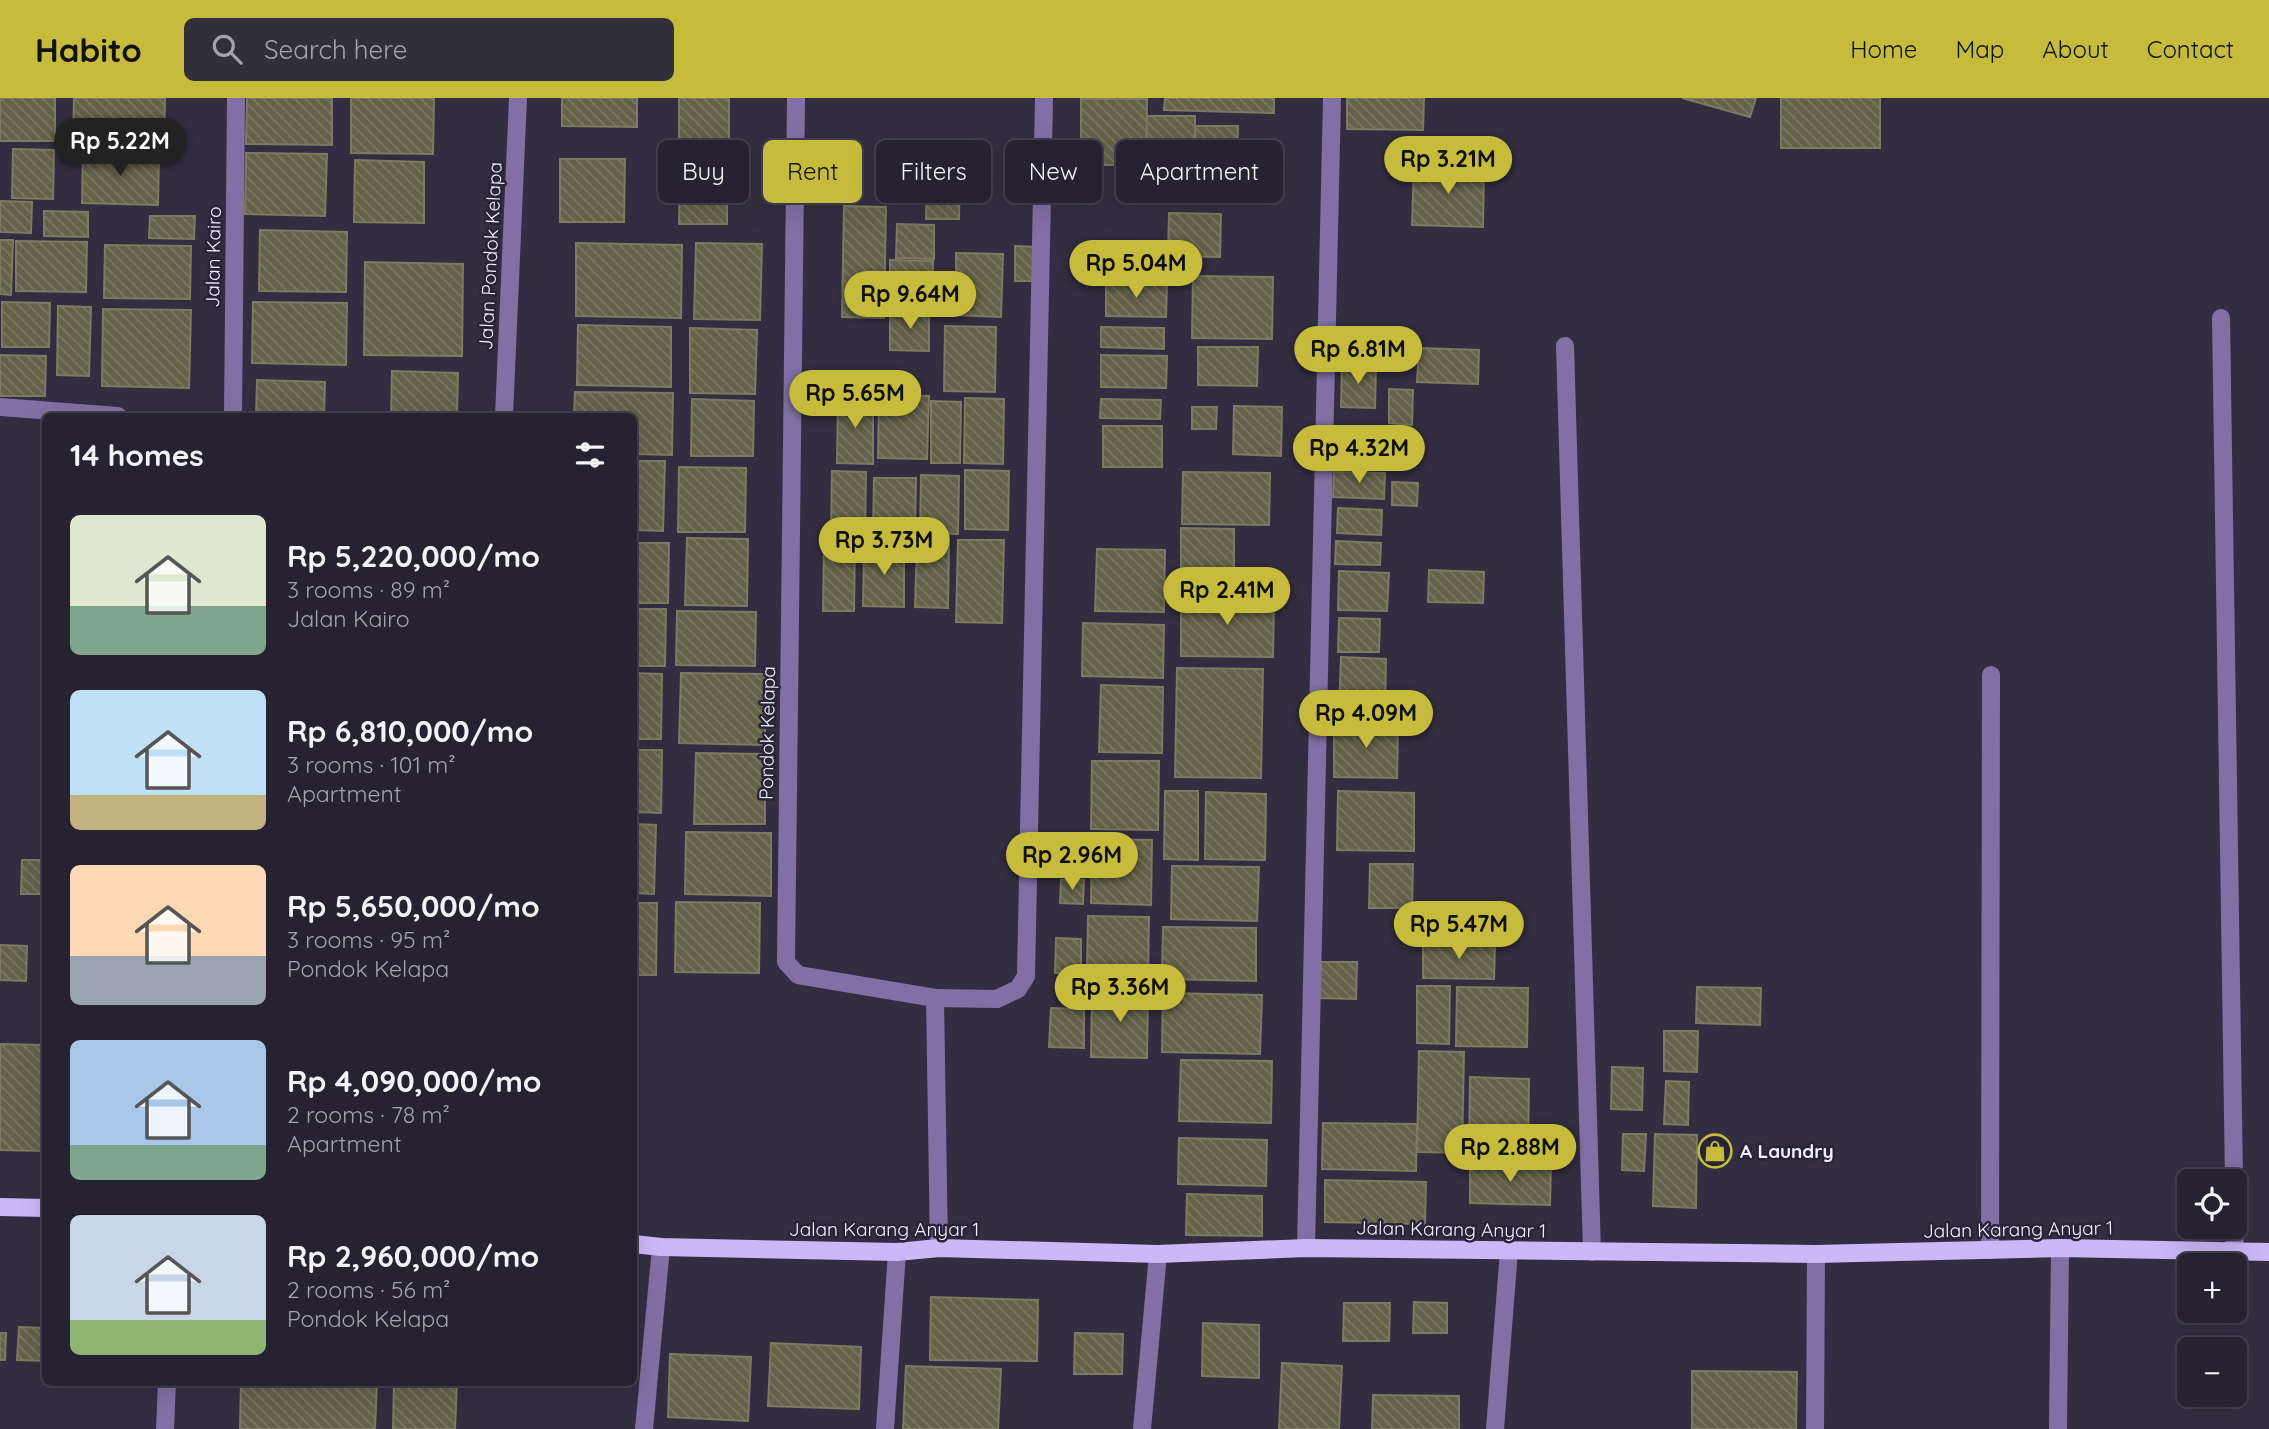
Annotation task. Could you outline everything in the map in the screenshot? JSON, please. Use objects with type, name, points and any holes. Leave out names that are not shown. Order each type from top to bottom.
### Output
[{"type":"main road","points":[[0,1207],[42,1208]]},
{"type":"main road","name":"Jalan Karang Anyar 1","points":[[637,1244],[897,1252],[939,1248],[1158,1254],[1306,1248],[1816,1254],[2060,1248],[2269,1252]]},
{"type":"street","name":"Jalan Kairo","points":[[233,413],[236,98]]},
{"type":"street","name":"Jalan Pondok Kelapa","points":[[504,413],[518,98]]},
{"type":"street","name":"Pondok Kelapa","points":[[796,98],[786,962],[798,975],[935,998],[997,999],[1018,989],[1026,976],[1044,98]]},
{"type":"street","points":[[1306,1248],[1332,98]]},
{"type":"street","points":[[2221,318],[2234,1169]]},
{"type":"street","points":[[1565,346],[1592,1252]]},
{"type":"street","points":[[0,407],[73,413]]},
{"type":"street","points":[[1990,1250],[1991,675]]},
{"type":"street","points":[[935,998],[939,1248]]},
{"type":"street","points":[[2234,1239],[2235,1251]]},
{"type":"street","points":[[644,1429],[661,1247]]},
{"type":"street","points":[[2058,1429],[2060,1248]]},
{"type":"street","points":[[1495,1429],[1509,1251]]},
{"type":"street","points":[[884,1429],[897,1252]]},
{"type":"street","points":[[1142,1429],[1158,1254]]},
{"type":"street","points":[[1815,1429],[1816,1254]]},
{"type":"street","points":[[165,1429],[167,1386]]},
{"type":"building","points":[[0,98],[55,98],[55,141],[0,141]]},
{"type":"building","points":[[74,98],[165,98],[164,143],[73,141]]},
{"type":"building","points":[[247,98],[332,98],[332,145],[246,144]]},
{"type":"building","points":[[351,98],[434,98],[433,154],[351,153]]},
{"type":"building","points":[[562,98],[637,98],[637,127],[562,126]]},
{"type":"building","points":[[679,98],[729,98],[729,140],[679,140]]},
{"type":"building","points":[[1165,98],[1274,98],[1274,113],[1164,110]]},
{"type":"building","points":[[1347,98],[1424,98],[1423,130],[1347,129]]},
{"type":"building","points":[[1682,98],[1756,98],[1750,117]]},
{"type":"building","points":[[1781,98],[1880,98],[1880,148],[1781,148]]},
{"type":"building","points":[[1081,99],[1147,99],[1146,140],[1116,140],[1116,165],[1102,165],[1102,140],[1081,140]]},
{"type":"building","points":[[1147,116],[1195,116],[1195,140],[1147,140]]},
{"type":"building","points":[[1195,126],[1238,126],[1238,140],[1195,140]]},
{"type":"building","points":[[13,149],[54,150],[53,199],[12,198]]},
{"type":"building","points":[[83,152],[159,154],[158,205],[82,203]]},
{"type":"building","points":[[246,153],[327,154],[325,216],[245,214]]},
{"type":"building","points":[[560,159],[625,159],[624,222],[560,222]]},
{"type":"building","points":[[355,160],[424,162],[424,223],[354,222]]},
{"type":"building","points":[[1414,165],[1484,167],[1483,227],[1412,225]]},
{"type":"building","points":[[0,201],[32,202],[31,233],[0,232]]},
{"type":"building","points":[[679,203],[727,203],[727,224],[679,224]]},
{"type":"building","points":[[926,203],[959,203],[959,219],[926,219]]},
{"type":"building","points":[[844,206],[886,207],[884,318],[842,317]]},
{"type":"building","points":[[44,211],[88,212],[88,237],[44,236]]},
{"type":"building","points":[[1169,213],[1221,214],[1220,257],[1168,256]]},
{"type":"building","points":[[150,216],[195,216],[194,239],[149,238]]},
{"type":"building","points":[[897,224],[934,225],[934,259],[896,258]]},
{"type":"building","points":[[260,230],[347,232],[346,292],[259,291]]},
{"type":"building","points":[[0,240],[13,240],[11,295],[0,294]]},
{"type":"building","points":[[16,241],[87,242],[86,292],[16,291]]},
{"type":"building","points":[[576,243],[682,245],[681,318],[576,316]]},
{"type":"building","points":[[696,243],[762,244],[760,320],[694,319]]},
{"type":"building","points":[[105,245],[191,246],[190,299],[104,298]]},
{"type":"building","points":[[1015,246],[1038,247],[1037,281],[1015,281]]},
{"type":"building","points":[[1105,246],[1161,246],[1160,277],[1104,276]]},
{"type":"building","points":[[956,253],[1003,254],[1001,317],[956,315]]},
{"type":"building","points":[[890,260],[933,261],[932,303],[890,302]]},
{"type":"building","points":[[365,262],[463,264],[462,356],[364,355]]},
{"type":"building","points":[[1193,276],[1273,277],[1272,339],[1192,338]]},
{"type":"building","points":[[1106,283],[1167,284],[1166,317],[1106,316]]},
{"type":"building","points":[[2,302],[50,303],[49,347],[2,347]]},
{"type":"building","points":[[253,302],[347,303],[346,365],[252,363]]},
{"type":"building","points":[[58,306],[91,307],[89,376],[57,375]]},
{"type":"building","points":[[103,309],[191,310],[189,388],[102,386]]},
{"type":"building","points":[[890,312],[929,312],[929,351],[890,350]]},
{"type":"building","points":[[578,325],[671,327],[671,387],[577,385]]},
{"type":"building","points":[[945,326],[996,327],[995,392],[944,391]]},
{"type":"building","points":[[1101,327],[1164,328],[1164,349],[1101,347]]},
{"type":"building","points":[[690,328],[757,330],[755,394],[690,393]]},
{"type":"building","points":[[1198,347],[1258,347],[1257,386],[1198,385]]},
{"type":"building","points":[[1419,348],[1479,350],[1478,384],[1417,382]]},
{"type":"building","points":[[0,355],[46,356],[45,396],[0,396]]},
{"type":"building","points":[[1101,355],[1167,356],[1166,388],[1101,387]]},
{"type":"building","points":[[1342,363],[1376,365],[1375,408],[1341,407]]},
{"type":"building","points":[[392,371],[458,373],[457,413],[391,413]]},
{"type":"building","points":[[257,380],[325,382],[324,413],[256,413]]},
{"type":"building","points":[[1389,389],[1413,390],[1412,425],[1389,423]]},
{"type":"building","points":[[575,392],[673,393],[672,455],[637,454],[637,413],[574,413]]},
{"type":"building","points":[[879,395],[929,396],[927,459],[878,458]]},
{"type":"building","points":[[838,397],[873,397],[873,464],[837,463]]},
{"type":"building","points":[[965,398],[1004,399],[1003,464],[964,463]]},
{"type":"building","points":[[692,399],[754,401],[753,456],[691,456]]},
{"type":"building","points":[[1101,399],[1161,400],[1160,419],[1100,418]]},
{"type":"building","points":[[931,401],[961,402],[960,463],[931,463]]},
{"type":"building","points":[[1234,406],[1282,407],[1281,456],[1233,454]]},
{"type":"building","points":[[1192,407],[1217,407],[1216,429],[1192,429]]},
{"type":"building","points":[[1103,426],[1162,426],[1162,467],[1103,467]]},
{"type":"building","points":[[1386,446],[1411,447],[1411,465],[1386,464]]},
{"type":"building","points":[[637,461],[665,461],[663,531],[637,530]]},
{"type":"building","points":[[679,467],[746,468],[745,532],[678,532]]},
{"type":"building","points":[[965,470],[1009,471],[1008,530],[965,529]]},
{"type":"building","points":[[832,471],[866,472],[865,535],[831,534]]},
{"type":"building","points":[[1183,472],[1270,473],[1269,525],[1182,524]]},
{"type":"building","points":[[1334,472],[1385,473],[1384,499],[1333,497]]},
{"type":"building","points":[[921,475],[959,476],[958,534],[920,533]]},
{"type":"building","points":[[874,478],[916,478],[915,533],[873,532]]},
{"type":"building","points":[[1392,482],[1418,483],[1417,506],[1392,505]]},
{"type":"building","points":[[1338,508],[1382,510],[1381,535],[1337,533]]},
{"type":"building","points":[[1181,528],[1234,529],[1234,592],[1181,592]]},
{"type":"building","points":[[687,538],[748,539],[747,606],[685,605]]},
{"type":"building","points":[[824,540],[855,541],[854,611],[823,611]]},
{"type":"building","points":[[958,540],[1004,540],[1002,623],[956,622]]},
{"type":"building","points":[[1336,541],[1381,543],[1380,565],[1335,564]]},
{"type":"building","points":[[637,543],[669,543],[668,603],[637,603]]},
{"type":"building","points":[[917,544],[949,545],[948,608],[915,607]]},
{"type":"building","points":[[864,546],[904,547],[904,607],[863,606]]},
{"type":"building","points":[[1097,549],[1165,550],[1164,612],[1095,611]]},
{"type":"building","points":[[1429,570],[1484,572],[1483,603],[1428,602]]},
{"type":"building","points":[[1339,571],[1389,573],[1387,611],[1338,610]]},
{"type":"building","points":[[1181,597],[1274,598],[1273,657],[1181,656]]},
{"type":"building","points":[[637,609],[666,609],[665,666],[637,666]]},
{"type":"building","points":[[677,611],[756,612],[755,666],[676,665]]},
{"type":"building","points":[[1339,618],[1380,619],[1379,652],[1338,652]]},
{"type":"building","points":[[1083,623],[1164,625],[1163,678],[1082,676]]},
{"type":"building","points":[[1341,657],[1386,659],[1385,711],[1339,709]]},
{"type":"building","points":[[1177,668],[1263,669],[1261,778],[1175,777]]},
{"type":"building","points":[[637,673],[662,674],[661,739],[637,739]]},
{"type":"building","points":[[681,673],[765,674],[765,745],[679,743]]},
{"type":"building","points":[[1101,685],[1163,687],[1162,753],[1099,752]]},
{"type":"building","points":[[1334,722],[1398,723],[1397,778],[1334,777]]},
{"type":"building","points":[[637,750],[662,750],[661,813],[637,812]]},
{"type":"building","points":[[696,753],[765,754],[765,824],[694,824]]},
{"type":"building","points":[[1092,761],[1159,761],[1158,830],[1091,829]]},
{"type":"building","points":[[1165,791],[1198,791],[1198,860],[1164,859]]},
{"type":"building","points":[[1338,791],[1414,793],[1414,851],[1337,850]]},
{"type":"building","points":[[1206,792],[1266,794],[1265,860],[1205,859]]},
{"type":"building","points":[[637,824],[656,825],[654,894],[637,893]]},
{"type":"building","points":[[686,832],[771,833],[771,896],[685,894]]},
{"type":"building","points":[[1092,839],[1152,840],[1151,905],[1091,903]]},
{"type":"building","points":[[22,860],[42,860],[42,894],[21,894]]},
{"type":"building","points":[[1370,864],[1413,864],[1412,908],[1369,908]]},
{"type":"building","points":[[1172,866],[1259,867],[1257,921],[1171,919]]},
{"type":"building","points":[[1061,880],[1084,880],[1083,904],[1060,903]]},
{"type":"building","points":[[676,902],[760,903],[759,973],[675,972]]},
{"type":"building","points":[[637,903],[657,903],[656,975],[637,975]]},
{"type":"building","points":[[1088,916],[1149,917],[1148,978],[1087,976]]},
{"type":"building","points":[[1163,927],[1256,928],[1256,981],[1162,979]]},
{"type":"building","points":[[1056,938],[1081,939],[1081,973],[1055,973]]},
{"type":"building","points":[[1423,943],[1495,945],[1494,979],[1423,978]]},
{"type":"building","points":[[0,945],[27,946],[26,981],[0,980]]},
{"type":"building","points":[[1321,962],[1357,962],[1356,999],[1320,998]]},
{"type":"building","points":[[1417,986],[1450,986],[1449,1044],[1417,1043]]},
{"type":"building","points":[[1457,987],[1528,988],[1527,1047],[1456,1046]]},
{"type":"building","points":[[1697,987],[1761,988],[1760,1025],[1696,1023]]},
{"type":"building","points":[[1092,991],[1148,992],[1147,1058],[1091,1057]]},
{"type":"building","points":[[1163,993],[1262,995],[1260,1054],[1162,1052]]},
{"type":"building","points":[[1051,1008],[1084,1009],[1084,1048],[1049,1047]]},
{"type":"building","points":[[1664,1031],[1698,1031],[1697,1072],[1664,1071]]},
{"type":"building","points":[[0,1044],[42,1045],[42,1151],[0,1150]]},
{"type":"building","points":[[1419,1051],[1464,1052],[1462,1153],[1417,1152]]},
{"type":"building","points":[[1181,1060],[1272,1061],[1271,1123],[1179,1121]]},
{"type":"building","points":[[1612,1067],[1643,1068],[1642,1110],[1611,1109]]},
{"type":"building","points":[[1470,1077],[1529,1079],[1528,1156],[1469,1155]]},
{"type":"building","points":[[1666,1081],[1689,1082],[1688,1125],[1664,1124]]},
{"type":"building","points":[[1323,1123],[1417,1124],[1416,1171],[1322,1169]]},
{"type":"building","points":[[1623,1134],[1646,1134],[1644,1171],[1622,1170]]},
{"type":"building","points":[[1655,1134],[1697,1135],[1696,1208],[1653,1206]]},
{"type":"building","points":[[1179,1138],[1267,1140],[1266,1186],[1178,1184]]},
{"type":"building","points":[[1470,1163],[1551,1164],[1550,1205],[1470,1203]]},
{"type":"building","points":[[1325,1180],[1426,1182],[1425,1224],[1325,1222]]},
{"type":"building","points":[[1187,1194],[1262,1196],[1262,1236],[1186,1235]]},
{"type":"building","points":[[931,1297],[1038,1300],[1037,1361],[930,1360]]},
{"type":"building","points":[[1414,1302],[1447,1303],[1447,1333],[1413,1333]]},
{"type":"building","points":[[1344,1303],[1390,1303],[1389,1341],[1343,1341]]},
{"type":"building","points":[[1203,1323],[1259,1325],[1259,1378],[1202,1376]]},
{"type":"building","points":[[19,1327],[42,1328],[42,1361],[17,1360]]},
{"type":"building","points":[[0,1333],[6,1333],[5,1360],[0,1360]]},
{"type":"building","points":[[1075,1333],[1123,1334],[1122,1374],[1074,1374]]},
{"type":"building","points":[[771,1343],[861,1347],[859,1409],[768,1406]]},
{"type":"building","points":[[670,1354],[751,1357],[748,1421],[668,1417]]},
{"type":"building","points":[[1282,1363],[1342,1366],[1339,1429],[1279,1429]]},
{"type":"building","points":[[906,1366],[1001,1369],[998,1429],[903,1429]]},
{"type":"building","points":[[1692,1371],[1797,1372],[1796,1429],[1692,1429]]},
{"type":"building","points":[[241,1386],[377,1386],[375,1429],[240,1429]]},
{"type":"building","points":[[394,1386],[457,1386],[455,1429],[393,1429]]},
{"type":"building","points":[[1373,1395],[1459,1396],[1459,1429],[1372,1429]]},
{"type":"place","name":"A Laundry","points":[[1715,1151]]}]
